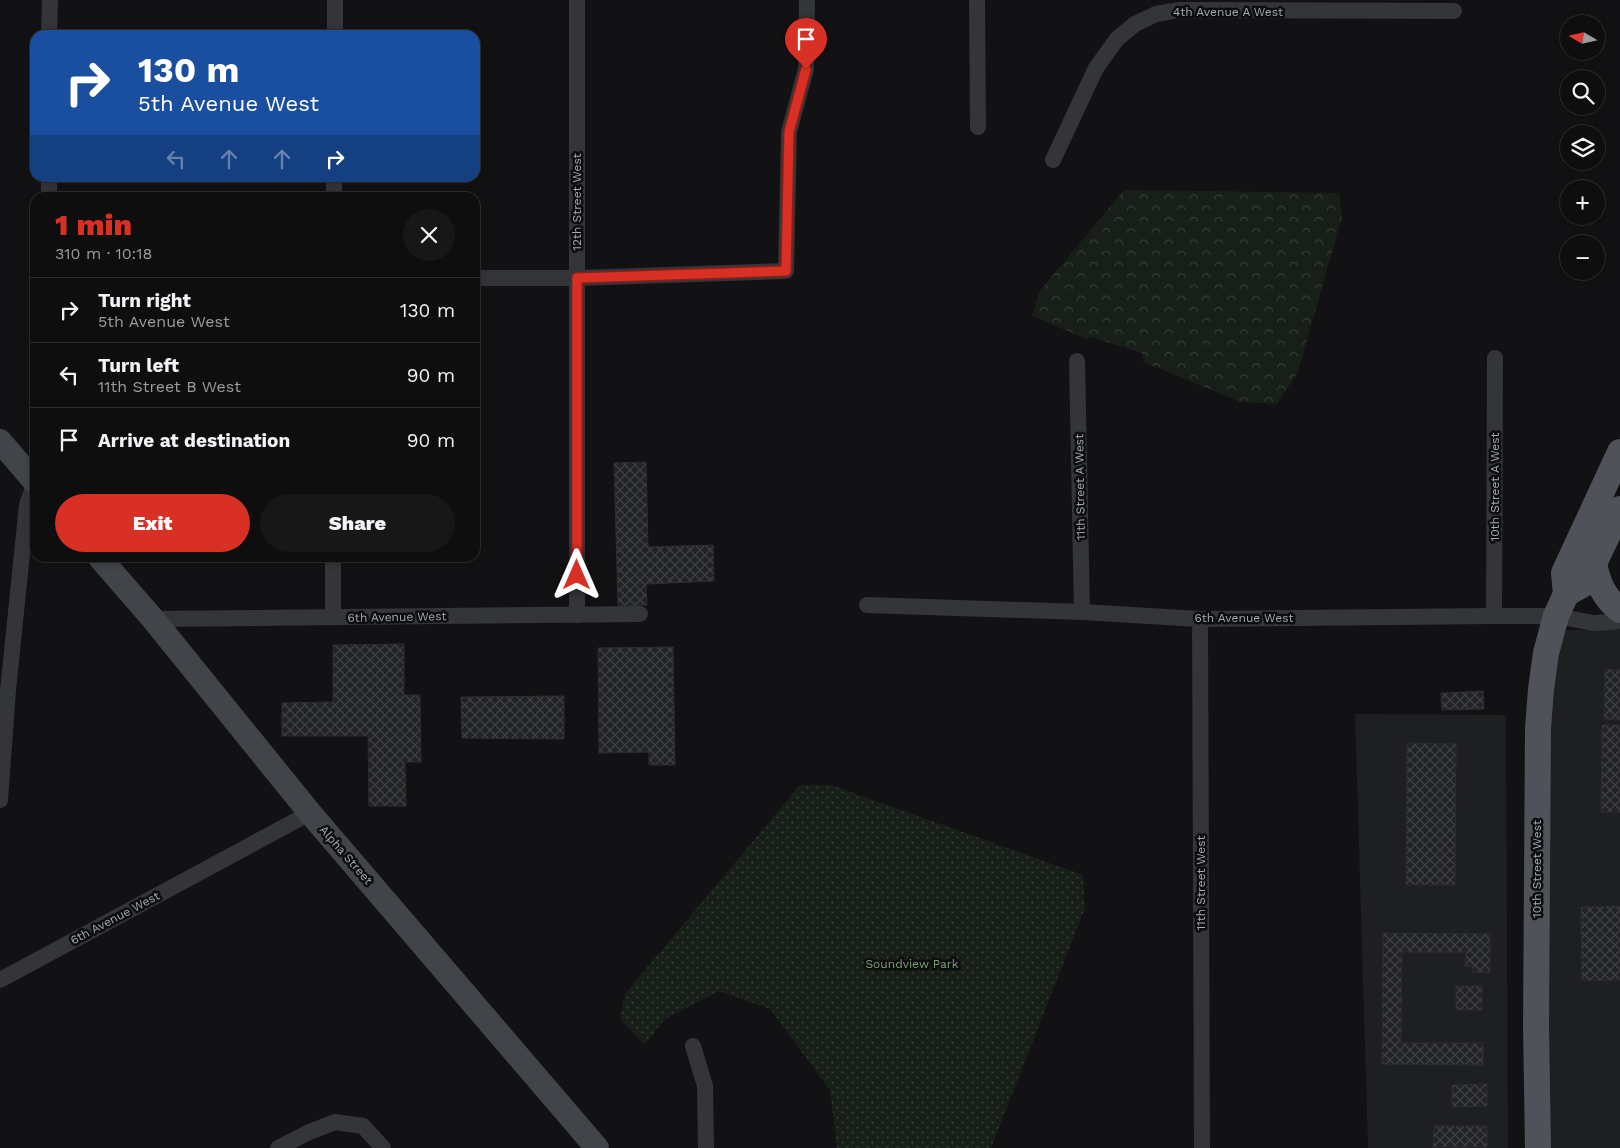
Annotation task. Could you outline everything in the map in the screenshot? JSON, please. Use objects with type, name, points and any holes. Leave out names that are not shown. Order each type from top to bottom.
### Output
[{"type":"main road","name":"10th Street West","points":[[1538,1148],[1536,1026],[1538,728],[1541,689],[1546,653],[1561,605],[1564,573],[1620,452]]},
{"type":"main road","points":[[1561,605],[1584,584],[1620,509]]},
{"type":"main road","points":[[1594,564],[1598,582],[1604,594],[1620,610]]},
{"type":"street","points":[[49,30],[50,0]]},
{"type":"street","points":[[335,0],[335,30]]},
{"type":"street","name":"12th Street West","points":[[577,0],[577,615]]},
{"type":"street","points":[[480,278],[577,278],[786,271],[789,132],[806,69],[807,0]]},
{"type":"street","points":[[978,0],[978,127]]},
{"type":"street","name":"4th Avenue A West","points":[[1053,160],[1096,68],[1117,39],[1135,24],[1156,14],[1202,6],[1454,11]]},
{"type":"street","name":"10th Street A West","points":[[1494,616],[1495,358]]},
{"type":"street","name":"11th Street A West","points":[[1077,361],[1082,612]]},
{"type":"street","points":[[0,441],[30,476]]},
{"type":"street","points":[[0,800],[8,690],[27,505],[30,496]]},
{"type":"street","name":"Alpha Street","points":[[103,562],[153,619],[310,813],[597,1148]]},
{"type":"street","points":[[333,562],[333,617]]},
{"type":"street","name":"6th Avenue West","points":[[867,605],[1082,612],[1200,619],[1494,616],[1561,605],[1594,623],[1620,620]]},
{"type":"street","name":"6th Avenue West","points":[[153,619],[640,614]]},
{"type":"street","name":"11th Street West","points":[[1200,619],[1202,1148]]},
{"type":"street","name":"6th Avenue West","points":[[0,980],[310,813]]},
{"type":"street","points":[[693,1046],[705,1086],[706,1148]]},
{"type":"street","points":[[278,1148],[307,1133],[335,1122],[363,1126],[383,1148]]},
{"type":"shaded area","points":[[1620,627],[1620,1148],[1549,1148],[1545,728],[1559,631]]},
{"type":"shaded area","points":[[1355,714],[1506,715],[1508,1148],[1368,1148]]},
{"type":"green space","points":[[1124,190],[1339,193],[1342,217],[1298,372],[1277,404],[1241,402],[1143,362],[1142,353],[1091,337],[1086,339],[1032,316],[1039,292]]},
{"type":"green space","name":"Soundview Park","points":[[800,785],[831,785],[1083,875],[1085,908],[991,1148],[837,1148],[830,1090],[770,1009],[719,991],[665,1019],[645,1044],[620,1019],[625,994]]},
{"type":"building","points":[[646,462],[648,547],[713,545],[714,581],[646,584],[647,605],[618,606],[614,463]]},
{"type":"building","points":[[404,644],[404,695],[420,695],[421,762],[405,762],[406,806],[369,806],[368,736],[282,736],[282,703],[333,702],[333,645]]},
{"type":"building","points":[[673,647],[675,765],[649,765],[649,752],[599,753],[598,648]]},
{"type":"building","points":[[1605,669],[1620,670],[1620,720],[1604,719]]},
{"type":"building","points":[[1483,691],[1484,709],[1442,710],[1441,693]]},
{"type":"building","points":[[564,696],[564,739],[462,738],[461,697]]},
{"type":"building","points":[[1602,725],[1620,725],[1620,812],[1601,812]]},
{"type":"building","points":[[1407,743],[1456,744],[1455,885],[1406,885]]},
{"type":"building","points":[[1620,906],[1620,980],[1582,981],[1581,907]]},
{"type":"building","points":[[1383,933],[1490,934],[1490,973],[1473,972],[1473,966],[1465,966],[1466,952],[1402,952],[1401,1043],[1483,1043],[1483,1065],[1382,1064]]},
{"type":"building","points":[[1456,986],[1482,986],[1482,1010],[1456,1010]]},
{"type":"building","points":[[1487,1084],[1487,1106],[1452,1107],[1452,1085]]},
{"type":"building","points":[[1434,1126],[1487,1126],[1487,1147],[1433,1147]]},
{"type":"route","points":[[577,575],[577,278],[786,271],[789,132],[806,69]]}]
